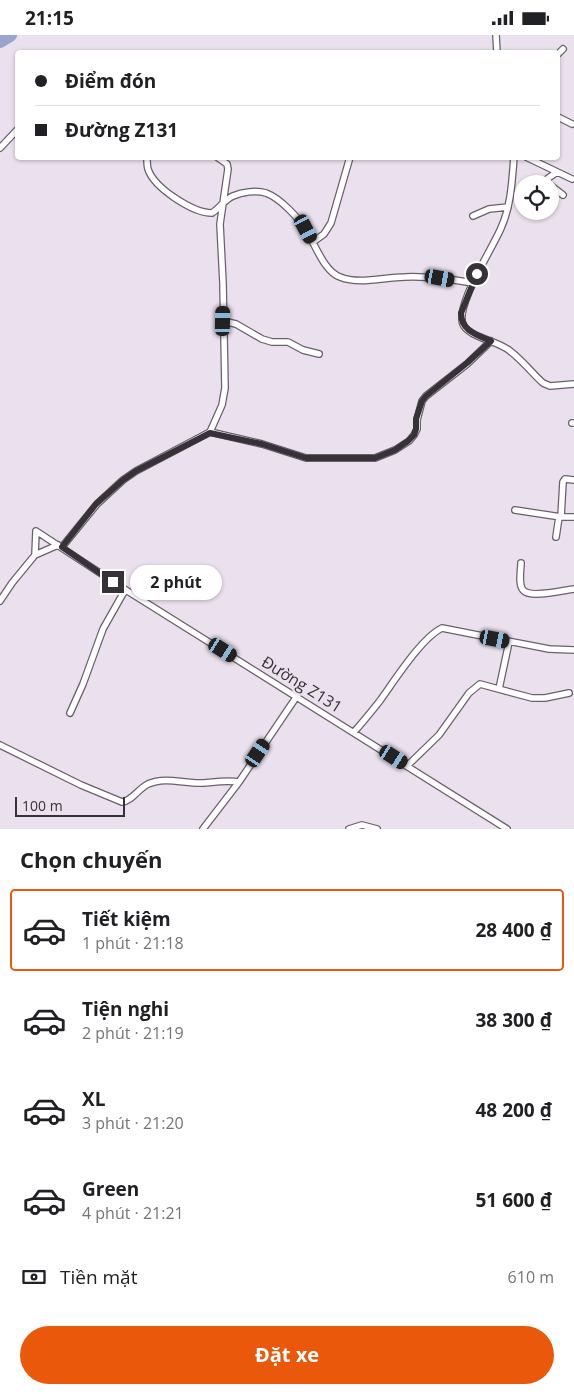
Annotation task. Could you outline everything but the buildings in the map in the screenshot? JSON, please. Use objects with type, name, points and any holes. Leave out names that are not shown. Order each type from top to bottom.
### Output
[{"type":"street","points":[[496,35],[498,50]]},
{"type":"street","points":[[560,52],[563,49]]},
{"type":"street","points":[[560,118],[572,123]]},
{"type":"street","points":[[0,148],[15,132]]},
{"type":"street","points":[[147,160],[147,169],[160,186],[173,197],[205,213],[212,213],[233,196],[257,191],[265,193],[282,203],[297,217],[306,229],[326,264],[335,274],[347,279],[440,278],[473,283]]},
{"type":"street","points":[[210,433],[222,405],[225,388],[220,223],[228,167],[220,160]]},
{"type":"street","points":[[313,242],[324,234],[331,223],[349,160]]},
{"type":"street","points":[[514,160],[513,185],[501,229],[473,283],[461,313],[461,321],[467,329],[510,351],[543,383],[550,386],[574,384]]},
{"type":"street","points":[[532,160],[572,179]]},
{"type":"street","points":[[553,175],[557,172]]},
{"type":"street","points":[[559,192],[563,195]]},
{"type":"street","points":[[473,216],[489,209],[508,207]]},
{"type":"street","points":[[223,321],[236,324],[262,339],[272,342],[288,342],[303,350],[319,354]]},
{"type":"street","points":[[0,601],[35,555],[60,546],[96,504],[123,480],[136,471],[210,433],[262,444],[306,458],[375,458],[395,450],[408,441],[416,429],[416,419],[422,401],[426,396],[491,341]]},
{"type":"street","points":[[556,537],[563,482],[565,479],[574,480]]},
{"type":"street","points":[[515,510],[560,517],[574,517]]},
{"type":"street","name":"Đường Z131","points":[[35,555],[36,531],[125,590],[507,829]]},
{"type":"street","points":[[521,563],[521,585],[527,593],[549,594],[574,589]]},
{"type":"street","points":[[70,713],[103,629],[125,590]]},
{"type":"street","points":[[354,733],[408,663],[439,630],[549,649],[574,650]]},
{"type":"street","points":[[499,689],[509,642]]},
{"type":"street","points":[[407,766],[438,735],[476,686],[484,684],[532,698],[545,698],[569,693]]},
{"type":"street","points":[[203,829],[297,696]]},
{"type":"street","points":[[0,745],[81,785],[122,802],[129,800],[138,790],[149,784],[163,780],[195,783],[222,780],[238,782]]},
{"type":"street","points":[[349,829],[362,825],[377,829]]},
{"type":"waterway","points":[[0,41],[10,35]]},
{"type":"route","points":[[113,582],[62,547],[96,504],[123,480],[136,471],[210,433],[262,444],[306,458],[328,459],[375,458],[395,450],[408,441],[414,435],[416,419],[422,401],[426,396],[491,341],[467,329],[461,321],[461,313],[477,274]]}]
